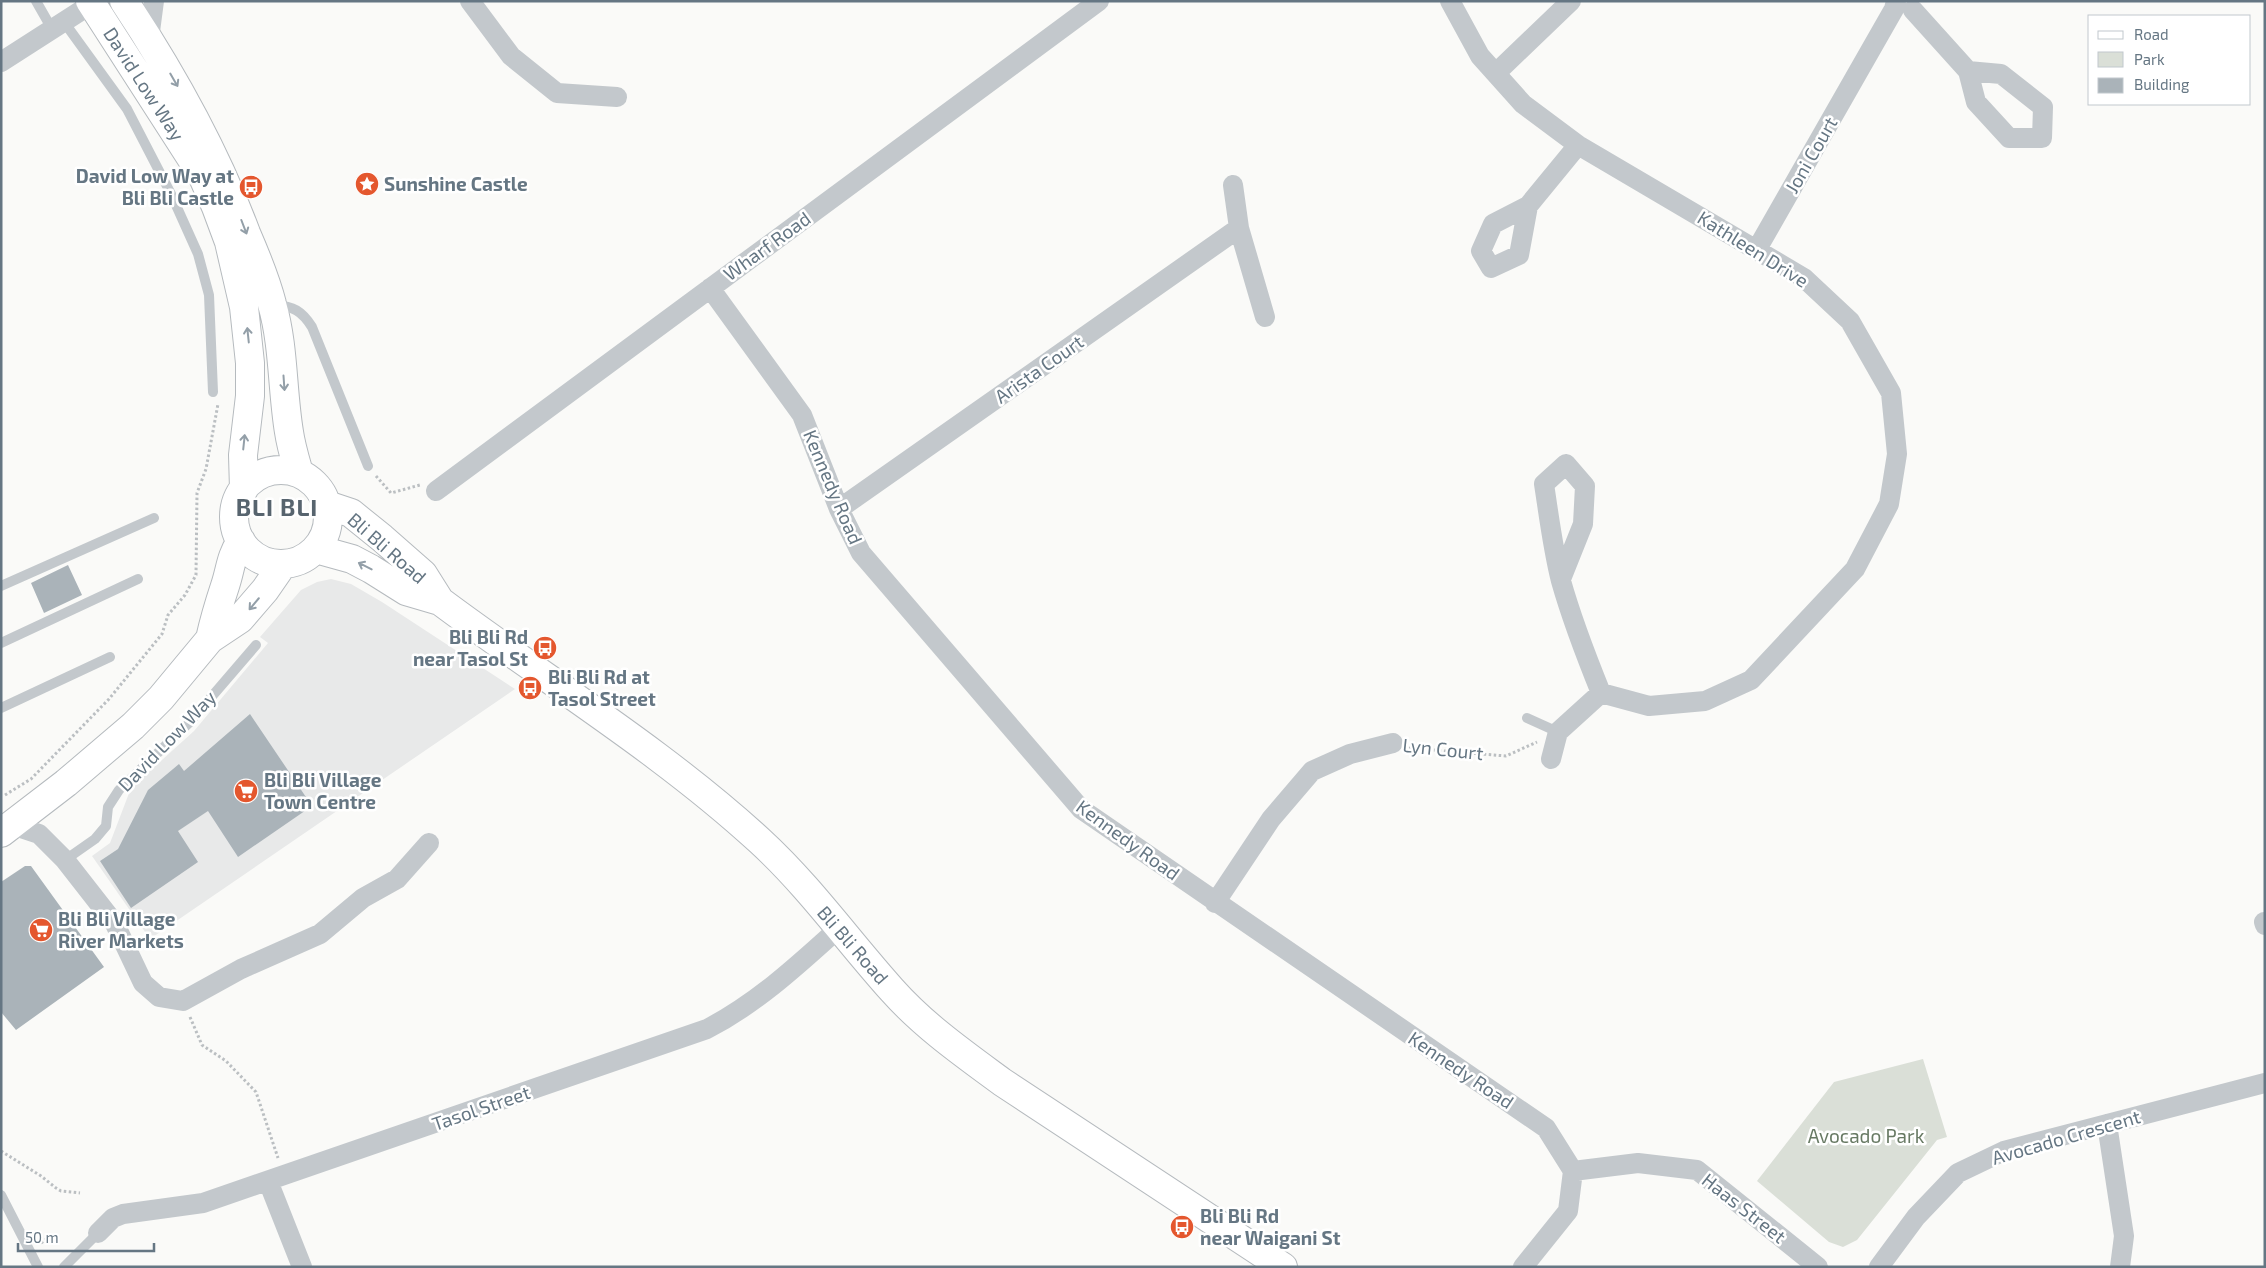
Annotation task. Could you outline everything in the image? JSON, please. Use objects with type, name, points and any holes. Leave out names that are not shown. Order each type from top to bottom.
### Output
[{"type":"main road","name":"David Low Way","points":[[124,1],[190,107],[212,150],[232,196],[259,306],[250,363],[250,396],[243,456],[244,489]]},
{"type":"main road","name":"David Low Way","points":[[92,2],[202,176],[216,207],[228,242],[259,306],[284,372],[289,434],[298,473]]},
{"type":"main road","points":[[284,470],[298,473],[311,480],[321,492],[327,505],[329,521],[325,536],[316,550],[295,562],[282,564],[270,563],[248,551],[240,541],[235,528],[234,515],[237,501],[244,489],[255,478],[268,472],[284,470]]},
{"type":"main road","name":"Bli Bli Road","points":[[327,505],[351,513],[382,538],[422,574],[440,601]]},
{"type":"main road","name":"David Low Way","points":[[210,639],[216,606],[225,586],[232,555],[240,541]]},
{"type":"main road","name":"Bli Bli Road","points":[[316,550],[352,559],[406,591],[440,601],[706,794],[762,843],[894,992],[958,1049],[1002,1082],[1283,1267]]},
{"type":"main road","name":"David Low Way","points":[[7,829],[74,777],[133,726],[161,698],[210,639],[240,619],[265,590],[282,564]]},
{"type":"street","points":[[149,39],[154,1]]},
{"type":"street","points":[[470,1],[511,56],[557,93],[617,97]]},
{"type":"street","name":"Wharf Road","points":[[436,491],[1099,1]]},
{"type":"street","name":"Kathleen Drive","points":[[1450,1],[1480,56],[1523,104],[1578,145],[1804,278],[1850,321],[1891,393],[1897,454],[1889,504],[1855,569],[1751,680],[1705,701],[1648,706],[1601,693]]},
{"type":"street","points":[[1496,73],[1571,1]]},
{"type":"street","points":[[1,62],[92,2]]},
{"type":"street","points":[[1912,4],[1968,71]]},
{"type":"street","name":"Joni Court","points":[[1757,249],[1865,60],[1912,4]]},
{"type":"street","points":[[1528,206],[1578,145]]},
{"type":"street","points":[[1233,185],[1239,228],[1264,317]]},
{"type":"street","name":"Arista Court","points":[[839,509],[1239,228]]},
{"type":"street","name":"Kennedy Road","points":[[710,288],[802,415],[839,509],[861,553],[1081,810],[1546,1128],[1574,1171]]},
{"type":"street","points":[[1551,759],[1558,732],[1601,693],[1576,631],[1561,579],[1544,484],[1566,464],[1585,486],[1583,524],[1561,579]]},
{"type":"street","name":"Lyn Court","points":[[1215,902],[1271,819],[1312,771],[1350,754],[1393,744]]},
{"type":"street","points":[[7,829],[39,834],[65,860],[115,924],[143,984],[159,997],[183,1001],[241,969],[320,934],[362,898],[397,879],[429,843]]},
{"type":"street","name":"Tasol Street","points":[[98,1233],[113,1218],[123,1214],[188,1207],[707,1029],[737,1014],[765,994],[838,928]]},
{"type":"street","name":"Avocado Crescent","points":[[1880,1267],[1916,1217],[1958,1173],[2004,1151],[2265,1083]]},
{"type":"street","points":[[2107,1124],[2124,1236],[2120,1267]]},
{"type":"street","name":"Haas Street","points":[[1574,1171],[1638,1163],[1697,1170],[1818,1267]]},
{"type":"street","points":[[1523,1267],[1568,1211],[1574,1171]]},
{"type":"street","points":[[276,1178],[302,1267]]},
{"type":"lane","points":[[36,1],[128,109],[171,194],[198,254],[209,295],[216,395]]},
{"type":"lane","points":[[259,306],[289,306],[296,309],[306,318],[312,327],[368,466]]},
{"type":"lane","points":[[1,586],[154,518]]},
{"type":"lane","points":[[1,643],[138,579]]},
{"type":"lane","name":"David Low Way","points":[[65,860],[96,839],[106,826],[108,807],[119,790],[189,723],[256,645]]},
{"type":"lane","points":[[1,708],[110,657]]},
{"type":"lane","points":[[1527,718],[1558,732]]},
{"type":"lane","points":[[1,1194],[38,1267]]},
{"type":"lane","points":[[64,1267],[98,1233]]},
{"type":"path","points":[[5,795],[31,779],[109,698],[162,634],[168,615],[185,595],[196,575],[197,493],[206,469],[216,395]]},
{"type":"path","points":[[368,466],[391,493],[423,484],[436,491]]},
{"type":"path","name":"Lyn Court","points":[[1393,744],[1412,748],[1506,756],[1558,732]]},
{"type":"path","points":[[183,1001],[202,1045],[226,1061],[256,1092],[276,1178]]},
{"type":"path","points":[[1,1151],[56,1188],[62,1191],[80,1193]]},
{"type":"shaded area","points":[[331,579],[351,584],[382,602],[515,689],[150,939],[92,856],[110,843],[131,788],[194,731],[268,643],[260,637],[301,590],[317,582]]},
{"type":"green space","name":"Avocado Park","points":[[1923,1059],[1947,1137],[1937,1140],[1857,1240],[1843,1247],[1829,1242],[1757,1181],[1834,1082]]},
{"type":"building","points":[[68,565],[82,595],[44,613],[31,583]]},
{"type":"building","points":[[250,714],[312,806],[238,857],[208,811],[178,831],[198,862],[131,908],[100,861],[118,849],[148,790],[179,764],[184,771]]},
{"type":"building","name":"Bli Bli Village River Markets","points":[[25,866],[31,866],[104,967],[16,1030],[1,1012],[1,882]]},
{"type":"place","name":"Sunshine Castle","points":[[367,184]]},
{"type":"place","name":"David Low Way at Bli Bli Castle","points":[[251,187]]},
{"type":"place","name":"Bli Bli Rd near Tasol St","points":[[545,648]]},
{"type":"place","name":"Bli Bli Rd at Tasol Street","points":[[530,688]]},
{"type":"place","name":"Bli Bli Village Town Centre","points":[[246,791]]},
{"type":"place","name":"Bli Bli Village River Markets","points":[[41,930]]},
{"type":"place","name":"Bli Bli Rd near Waigani St","points":[[1182,1227]]},
{"type":"district","name":"BLI BLI","points":[[277,508]]}]
